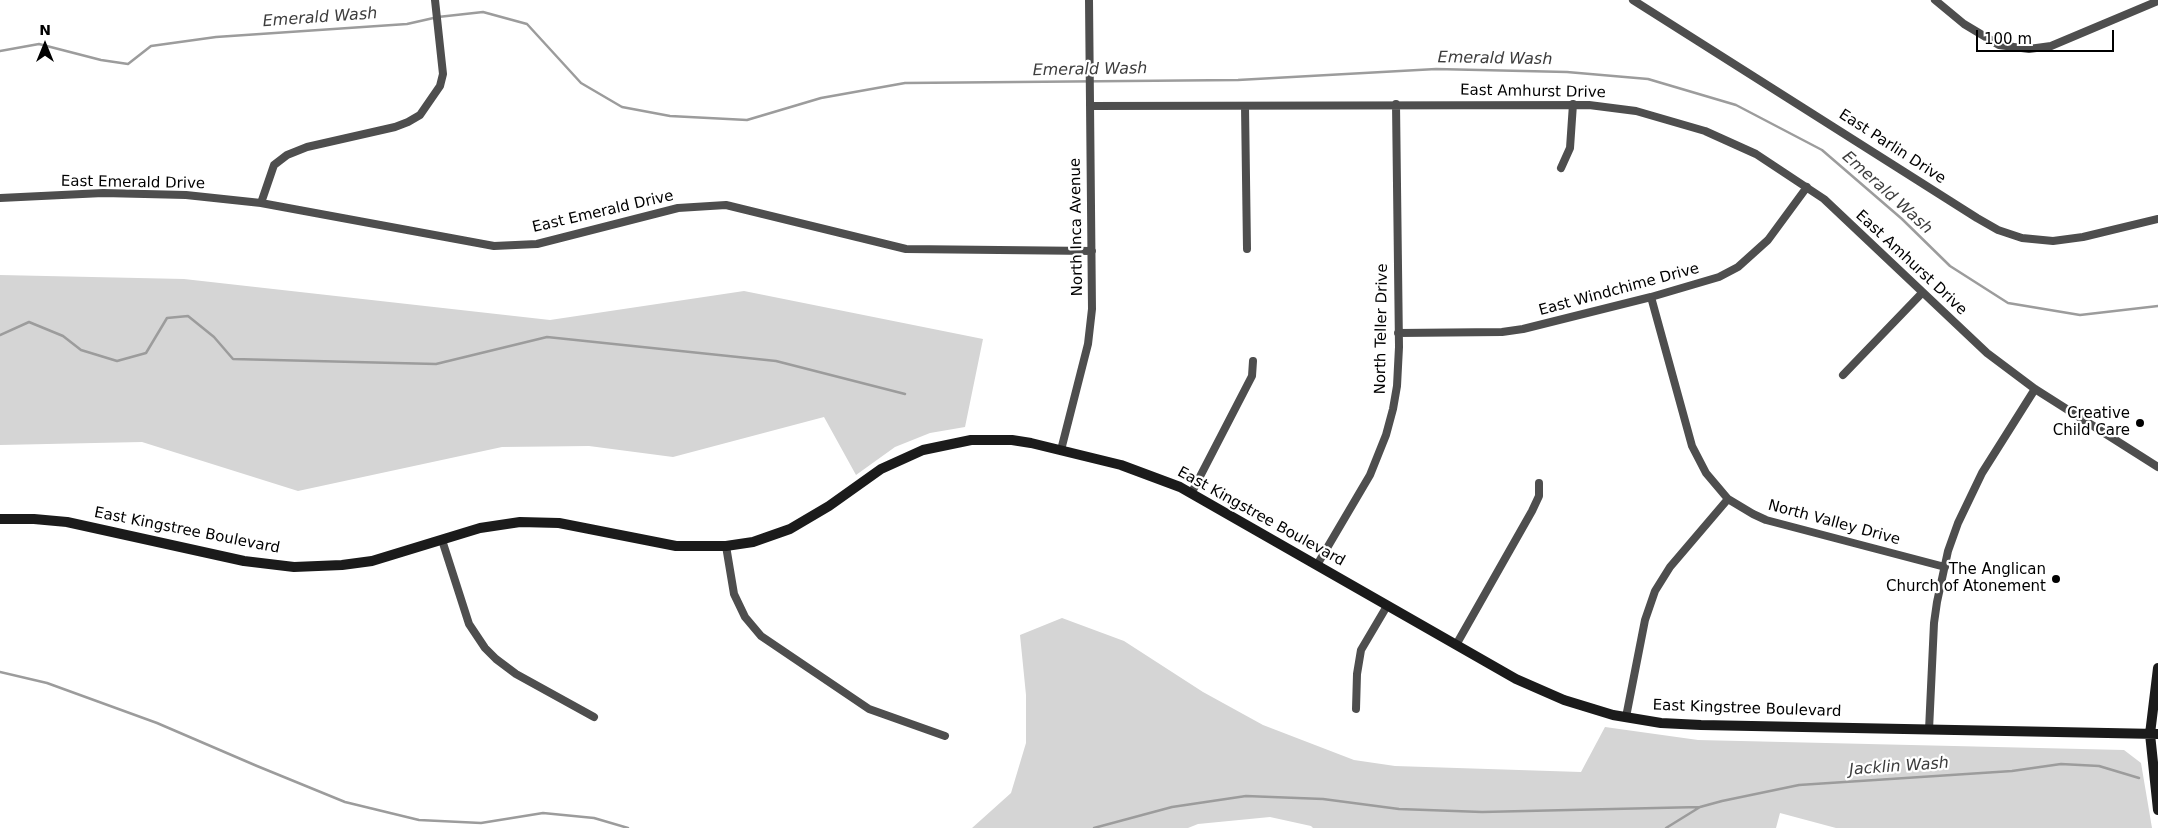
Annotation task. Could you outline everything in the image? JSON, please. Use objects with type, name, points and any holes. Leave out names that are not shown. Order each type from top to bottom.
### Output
[{"type":"street","points":[[261,203],[274,165],[287,155],[307,147],[395,127],[420,115],[440,86],[443,74],[435,0]]},
{"type":"street","name":"North Inca Avenue","points":[[1062,450],[1088,344],[1092,309],[1089,0]]},
{"type":"street","points":[[1935,0],[1964,24],[1999,45],[2029,48],[2051,46],[2158,1]]},
{"type":"street","name":"East Parlin Drive","points":[[1638,1],[1976,218],[1998,230],[2022,238],[2053,242],[2084,237],[2158,219]]},
{"type":"street","name":"North Teller Drive","points":[[1317,565],[1370,476],[1386,435],[1397,386],[1396,104]]},
{"type":"street","points":[[1561,168],[1570,148],[1573,104]]},
{"type":"street","name":"East Amhurst Drive","points":[[1090,106],[1573,104],[1636,111],[1705,131],[1756,154],[1824,199],[1987,353],[2035,389],[2158,467]]},
{"type":"street","points":[[1245,106],[1247,249]]},
{"type":"street","name":"East Windchime Drive","points":[[1398,333],[1523,330],[1712,280],[1738,267],[1768,240],[1807,187]]},
{"type":"street","name":"East Emerald Drive","points":[[0,198],[103,194],[186,194],[261,203],[494,246],[536,244],[678,208],[726,206],[906,249],[1092,251]]},
{"type":"street","points":[[1843,375],[1922,293]]},
{"type":"street","name":"North Valley Drive","points":[[1651,297],[1692,446],[1706,473],[1728,499],[1766,520],[1945,566]]},
{"type":"street","points":[[1192,492],[1252,376],[1254,361]]},
{"type":"street","points":[[1929,730],[1932,638],[1937,602],[1945,566],[1958,523],[1982,473],[2035,389]]},
{"type":"street","name":"East Kingstree Boulevard","points":[[0,518],[67,522],[244,561],[294,566],[358,563],[396,555],[498,525],[544,522],[572,525],[676,546],[696,548],[726,546],[753,542],[790,529],[829,506],[881,469],[909,455],[936,446],[971,440],[997,439],[1032,443],[1140,471],[1192,492],[1516,679],[1585,708],[1661,723],[1700,725],[2154,734]]},
{"type":"street","points":[[1456,645],[1532,512],[1538,496],[1539,483]]},
{"type":"street","points":[[1626,717],[1645,620],[1655,591],[1670,566],[1728,499]]},
{"type":"street","points":[[442,540],[469,624],[482,643],[496,659],[516,674],[594,717]]},
{"type":"street","points":[[726,546],[734,594],[745,618],[761,636],[869,709],[945,736]]},
{"type":"street","points":[[1356,709],[1357,674],[1361,650],[1387,606]]},
{"type":"street","points":[[2158,668],[2154,734],[2158,810]]},
{"type":"shaded area","points":[[0,275],[184,279],[550,320],[744,291],[983,339],[965,427],[930,433],[895,447],[856,475],[824,417],[673,457],[589,446],[502,447],[298,491],[142,442],[0,445]]},
{"type":"shaded area","points":[[1062,618],[1124,641],[1203,692],[1263,725],[1354,760],[1395,766],[1581,772],[1605,727],[1698,740],[2124,750],[2141,763],[2152,828],[1836,828],[1780,813],[1776,828],[1313,828],[1270,817],[1198,824],[1188,828],[972,828],[1011,793],[1026,743],[1026,695],[1020,635]]},
{"type":"waterway","name":"Emerald Wash","points":[[0,51],[39,44],[101,60],[128,64],[151,46],[216,37],[407,24],[438,17],[483,12],[527,24],[581,83],[622,107],[670,116],[747,120],[821,98],[905,83],[1238,80],[1436,69],[1567,72],[1648,79],[1736,105],[1822,150],[1902,219],[1950,266],[2008,303],[2080,315],[2158,306]]},
{"type":"waterway","points":[[0,335],[29,322],[63,336],[81,350],[117,361],[146,353],[167,318],[188,316],[214,337],[233,359],[436,364],[547,337],[776,361],[905,394]]},
{"type":"waterway","points":[[0,672],[47,683],[157,723],[345,802],[419,820],[481,823],[543,813],[594,818],[628,828]]},
{"type":"waterway","name":"Jacklin Wash","points":[[1666,828],[1700,807],[1799,785],[2012,771],[2061,764],[2099,766],[2139,778]]},
{"type":"waterway","points":[[1094,828],[1172,807],[1246,796],[1323,799],[1399,809],[1482,812],[1700,807]]},
{"type":"place","name":"Creative Child Care","points":[[2140,423]]},
{"type":"place","name":"The Anglican Church of Atonement","points":[[2056,579]]}]
